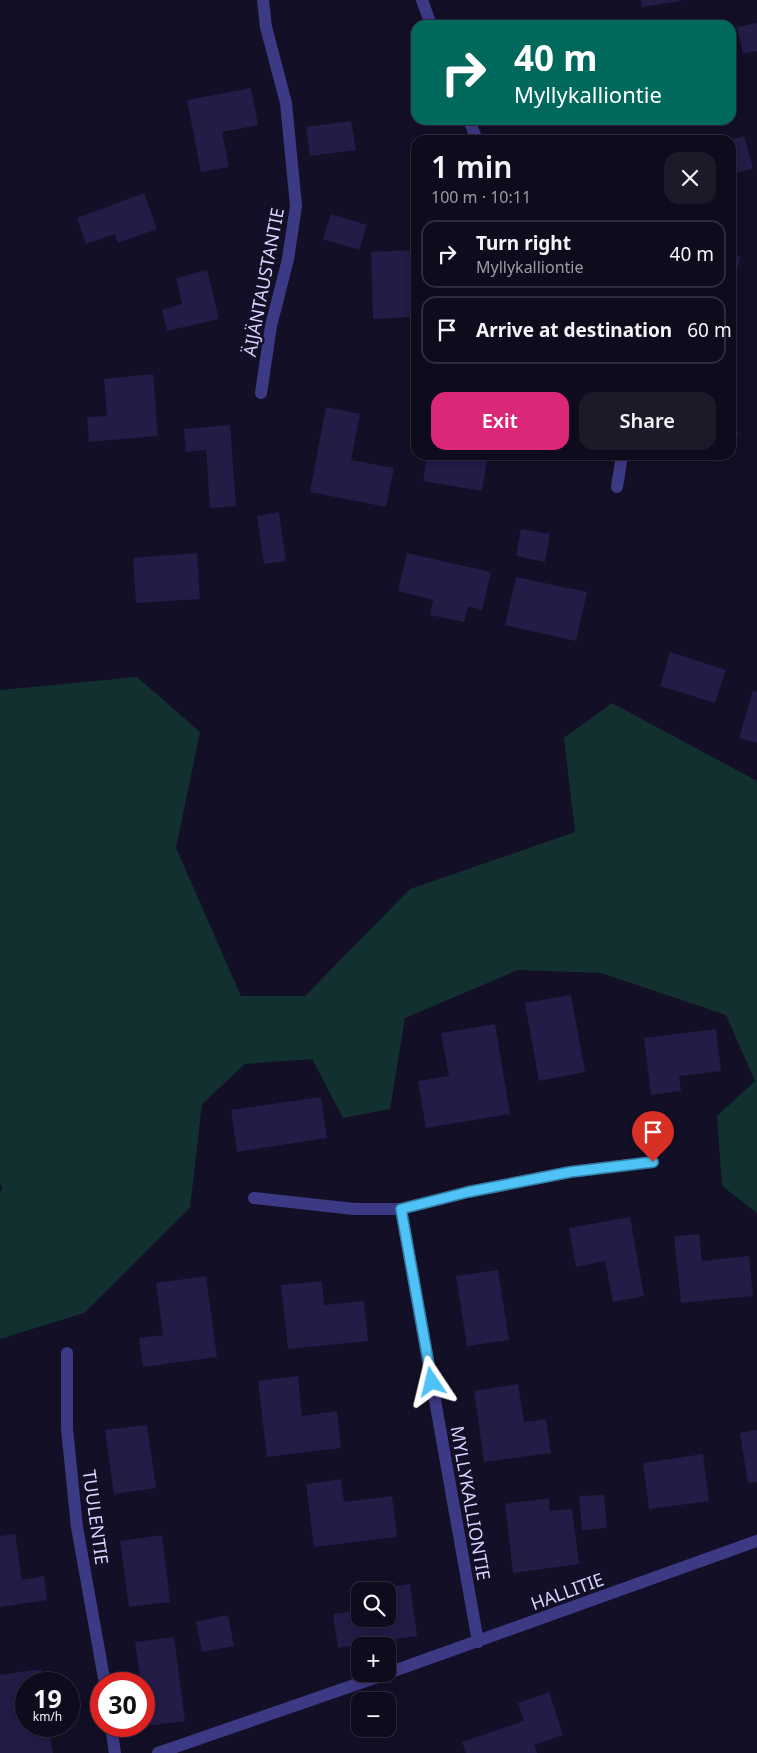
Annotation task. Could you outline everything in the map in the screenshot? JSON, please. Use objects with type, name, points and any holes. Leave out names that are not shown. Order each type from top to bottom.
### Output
[{"type":"street","name":"ÄIJÄNTAUSTANTIE","points":[[261,393],[271,326],[288,259],[296,206],[286,103],[266,27],[263,0]]},
{"type":"street","points":[[422,0],[429,20]]},
{"type":"street","points":[[617,487],[621,460]]},
{"type":"street","points":[[254,1198],[354,1209],[401,1209],[468,1192],[570,1172],[653,1162]]},
{"type":"street","name":"MYLLYKALLIONTIE","points":[[401,1209],[478,1642]]},
{"type":"street","name":"TUULENTIE","points":[[67,1353],[67,1429],[78,1527],[103,1672]]},
{"type":"street","name":"HALLITIE","points":[[396,1671],[757,1541]]},
{"type":"street","name":"HALLITIE","points":[[158,1753],[364,1682]]},
{"type":"street","points":[[113,1737],[115,1753]]},
{"type":"green space","points":[[137,677],[200,732],[176,848],[241,996],[305,996],[410,889],[575,832],[564,738],[612,703],[757,781],[757,1213],[722,1186],[717,1116],[755,1081],[726,1015],[601,973],[518,970],[405,1018],[390,1109],[343,1118],[312,1059],[245,1064],[202,1104],[190,1208],[84,1313],[0,1339],[0,1193],[2,1187],[0,1183],[0,690]]},
{"type":"building","points":[[641,0],[681,0],[681,1],[642,7]]},
{"type":"building","points":[[757,23],[757,51],[743,54],[737,27]]},
{"type":"building","points":[[251,88],[258,125],[222,132],[229,167],[201,172],[187,100]]},
{"type":"building","points":[[351,121],[356,150],[310,156],[306,127]]},
{"type":"building","points":[[744,136],[753,168],[736,173],[736,138]]},
{"type":"building","points":[[144,193],[157,229],[118,243],[115,234],[86,244],[77,218]]},
{"type":"building","points":[[331,214],[367,225],[359,250],[323,239]]},
{"type":"building","points":[[411,250],[411,317],[373,319],[371,252]]},
{"type":"building","points":[[736,256],[741,257],[736,273]]},
{"type":"building","points":[[207,270],[219,319],[167,331],[162,310],[182,304],[176,278]]},
{"type":"building","points":[[153,374],[158,436],[89,442],[87,417],[107,416],[104,379]]},
{"type":"building","points":[[326,407],[360,414],[351,460],[394,468],[386,507],[310,492]]},
{"type":"building","points":[[230,425],[236,506],[210,508],[206,450],[186,452],[184,429]]},
{"type":"building","points":[[426,460],[487,461],[482,491],[423,481]]},
{"type":"building","points":[[279,512],[286,561],[264,564],[257,516]]},
{"type":"building","points":[[521,529],[550,534],[545,562],[516,556]]},
{"type":"building","points":[[197,553],[200,599],[136,603],[133,558]]},
{"type":"building","points":[[407,553],[491,572],[482,610],[468,606],[464,622],[430,615],[433,600],[398,591]]},
{"type":"building","points":[[516,577],[587,592],[576,641],[505,625]]},
{"type":"building","points":[[670,652],[726,670],[715,703],[660,686]]},
{"type":"building","points":[[753,690],[757,692],[757,743],[739,738]]},
{"type":"building","points":[[571,995],[585,1072],[539,1081],[525,1003]]},
{"type":"building","points":[[495,1024],[510,1114],[426,1128],[418,1081],[449,1076],[441,1033]]},
{"type":"building","points":[[716,1029],[721,1071],[679,1076],[681,1091],[651,1095],[644,1038]]},
{"type":"building","points":[[321,1097],[327,1138],[237,1152],[231,1110]]},
{"type":"building","points":[[630,1217],[644,1296],[613,1302],[605,1261],[576,1267],[569,1228]]},
{"type":"building","points":[[699,1234],[702,1261],[749,1256],[753,1296],[681,1303],[674,1236]]},
{"type":"building","points":[[498,1270],[509,1340],[467,1346],[456,1276]]},
{"type":"building","points":[[206,1276],[217,1357],[143,1367],[139,1338],[163,1335],[156,1283]]},
{"type":"building","points":[[322,1281],[324,1305],[364,1301],[368,1341],[288,1349],[281,1285]]},
{"type":"building","points":[[298,1376],[302,1416],[337,1411],[341,1448],[267,1457],[258,1381]]},
{"type":"building","points":[[518,1384],[524,1422],[546,1419],[551,1453],[484,1462],[474,1391]]},
{"type":"building","points":[[147,1425],[156,1488],[114,1494],[105,1430]]},
{"type":"building","points":[[757,1430],[757,1482],[748,1483],[740,1433]]},
{"type":"building","points":[[703,1454],[709,1501],[649,1509],[643,1463]]},
{"type":"building","points":[[341,1479],[344,1502],[392,1496],[397,1537],[314,1547],[306,1484]]},
{"type":"building","points":[[604,1495],[607,1528],[582,1530],[579,1496]]},
{"type":"building","points":[[549,1498],[550,1511],[572,1509],[579,1564],[513,1573],[505,1504]]},
{"type":"building","points":[[15,1534],[22,1580],[44,1576],[47,1600],[0,1607],[0,1536]]},
{"type":"building","points":[[162,1535],[170,1602],[129,1607],[120,1541]]},
{"type":"building","points":[[410,1584],[417,1636],[396,1639],[396,1637],[351,1637],[351,1646],[338,1648],[333,1614],[351,1611],[351,1627],[396,1627],[396,1586]]},
{"type":"building","points":[[228,1615],[234,1646],[202,1652],[196,1622]]},
{"type":"building","points":[[174,1637],[185,1721],[155,1725],[155,1672],[139,1672],[135,1642]]},
{"type":"building","points":[[41,1669],[41,1672],[20,1672]]},
{"type":"building","points":[[15,1673],[15,1737],[51,1737],[53,1753],[0,1753],[0,1675]]},
{"type":"building","points":[[549,1692],[563,1735],[534,1745],[537,1753],[466,1753],[462,1742],[524,1721],[518,1703]]},
{"type":"route","points":[[432,1382],[401,1209],[468,1192],[570,1172],[653,1162]]}]
